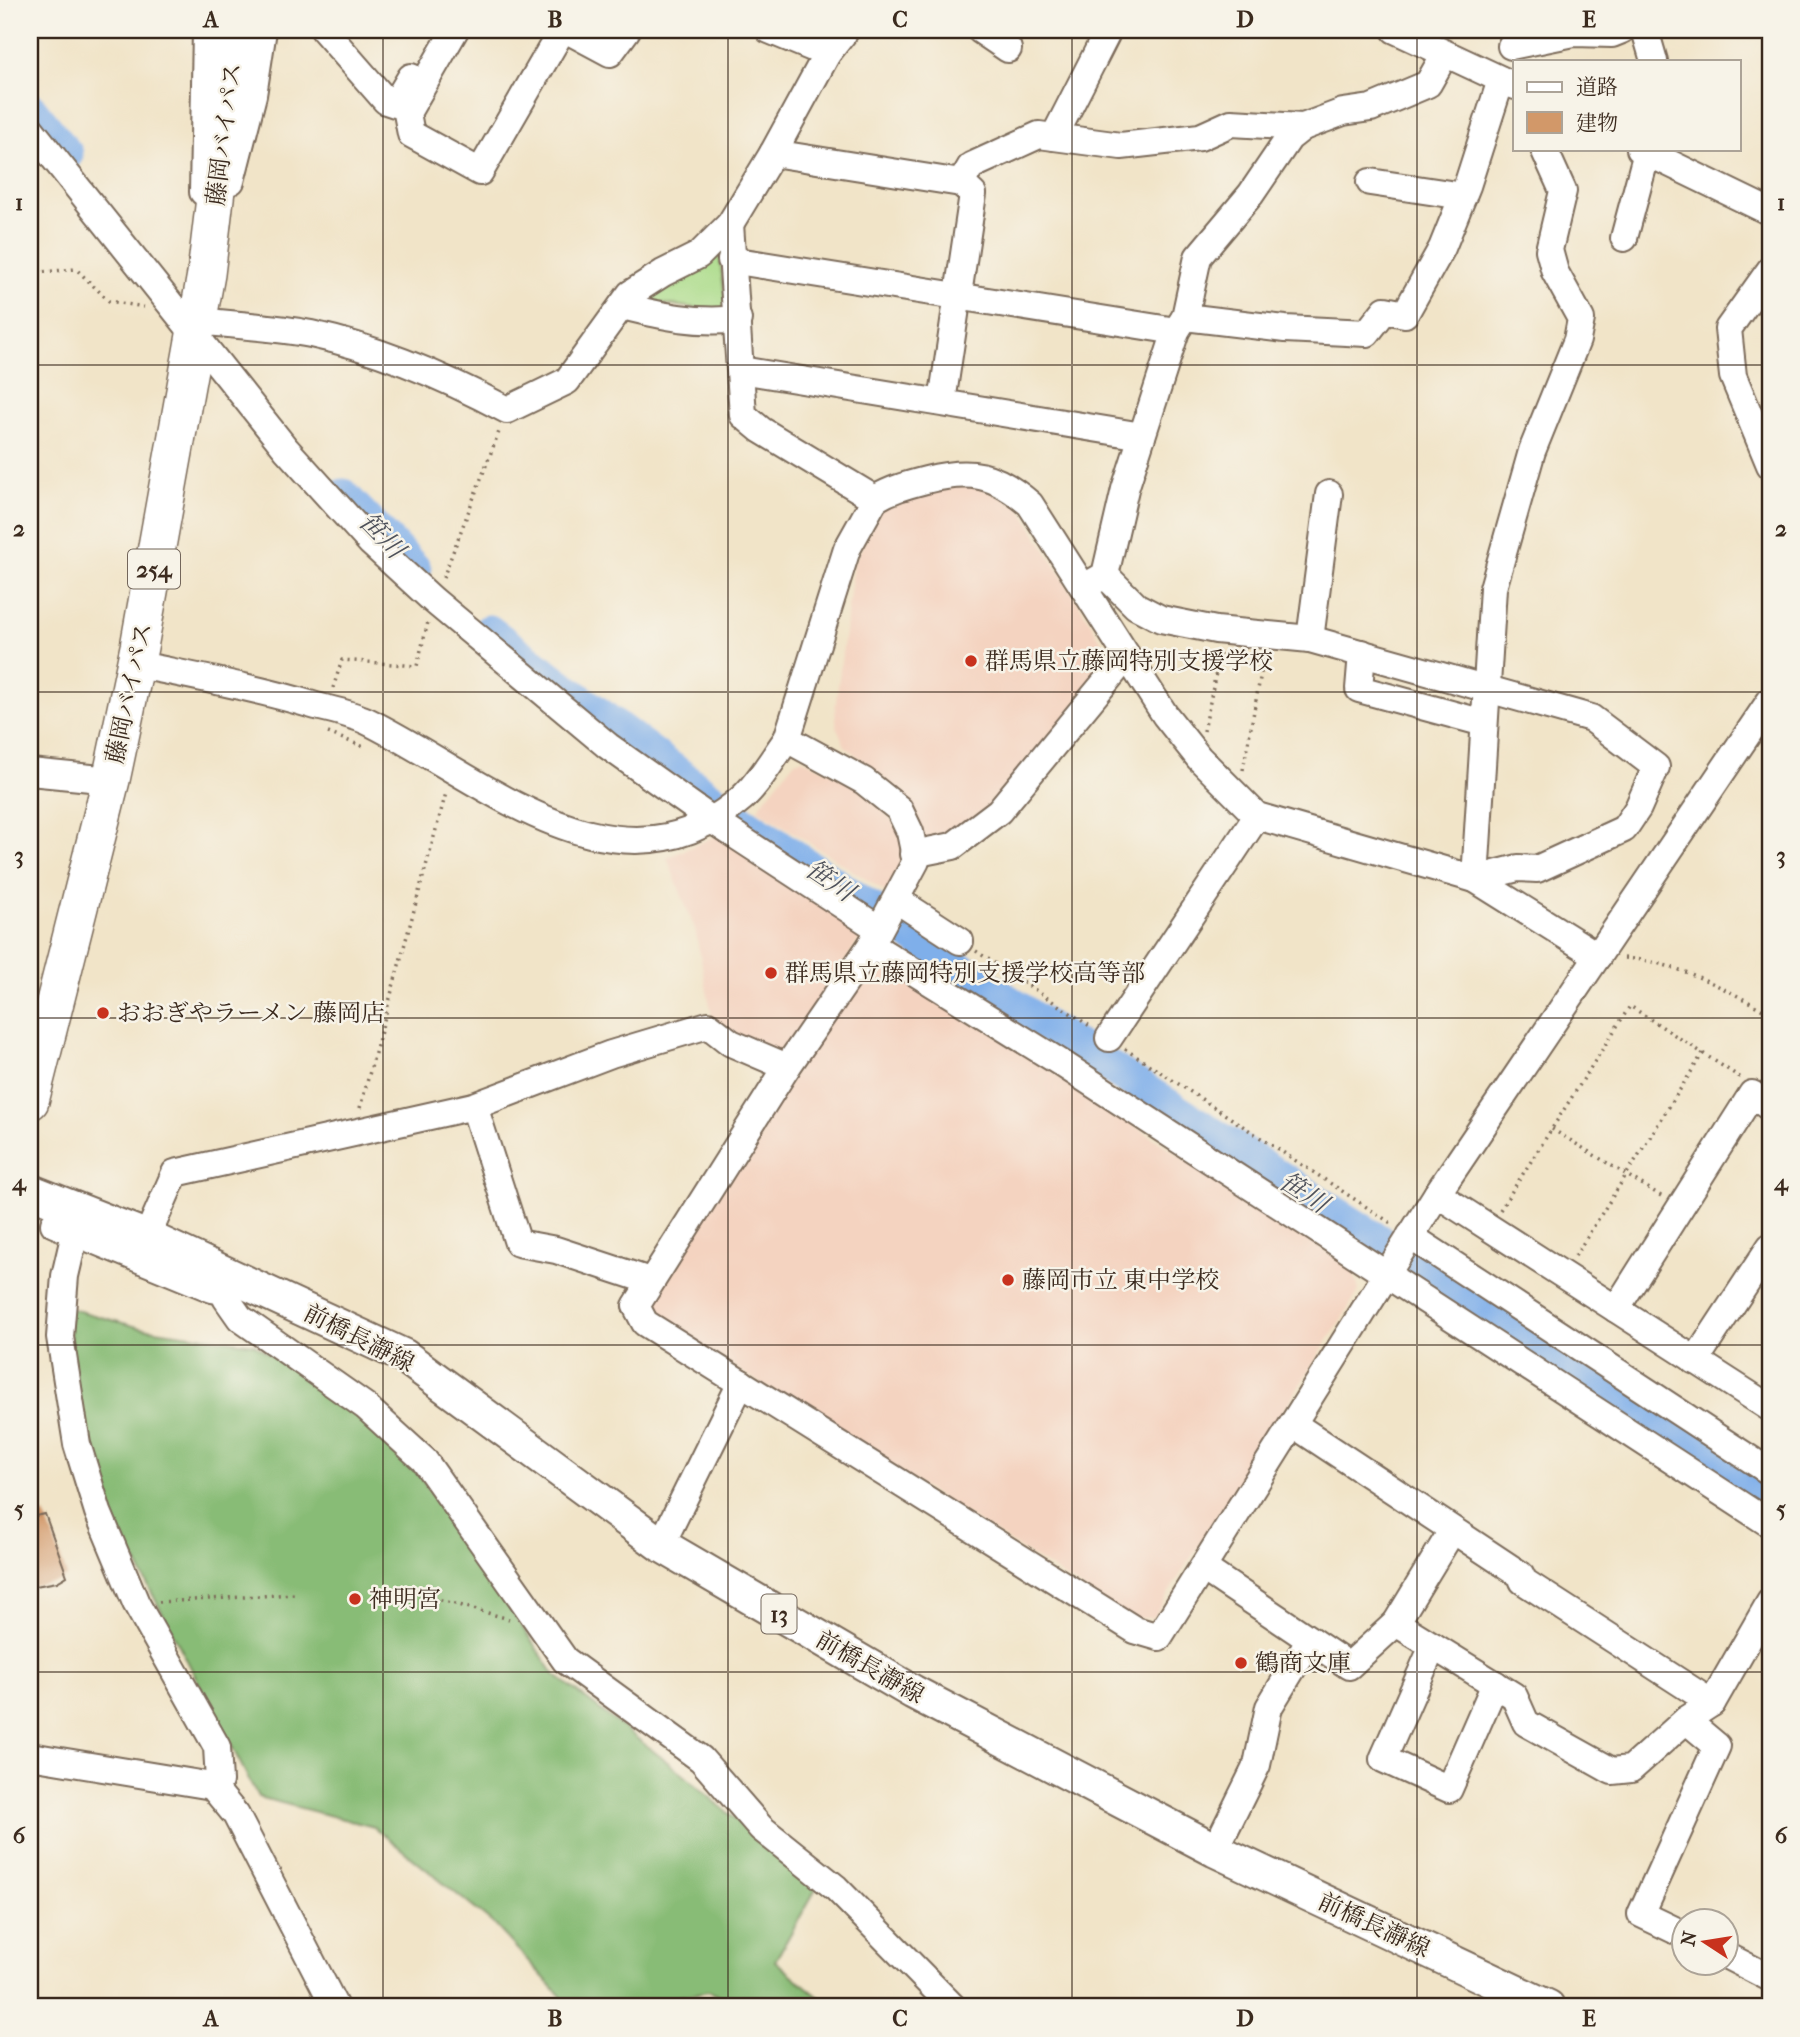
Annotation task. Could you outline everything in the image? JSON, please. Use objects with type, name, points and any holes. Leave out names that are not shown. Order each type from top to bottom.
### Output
[{"type":"highway","name":"藤岡バイパス","points":[[30,1101],[111,780],[135,664],[189,321],[206,274],[235,30]]},
{"type":"main road","name":"前橋長瀞線","points":[[30,1191],[147,1237],[230,1284],[404,1356],[661,1545],[913,1692],[1215,1850],[1548,2007]]},
{"type":"street","points":[[206,30],[201,154],[206,274]]},
{"type":"street","points":[[206,274],[253,94],[262,30]]},
{"type":"street","points":[[324,30],[386,101],[395,103],[438,30]]},
{"type":"street","points":[[455,30],[407,113],[411,134],[480,172],[562,30]]},
{"type":"street","points":[[567,30],[610,53],[627,30]]},
{"type":"street","points":[[189,321],[310,334],[441,375],[507,411],[567,381],[630,294],[663,272],[699,255],[730,224],[773,153],[827,54],[846,30]]},
{"type":"street","points":[[980,30],[1008,49]]},
{"type":"street","points":[[1395,30],[1509,84]]},
{"type":"street","points":[[731,260],[958,298],[1181,324],[1367,333],[1385,310],[1405,314],[1442,248],[1509,84],[1511,38],[1574,33],[1612,34],[1622,30]]},
{"type":"street","points":[[1645,30],[1654,60]]},
{"type":"street","points":[[778,32],[827,54]]},
{"type":"street","points":[[1054,137],[1107,34]]},
{"type":"street","points":[[1095,581],[1181,324],[1198,257],[1251,194],[1289,138],[1303,127],[1343,112],[1371,108],[1428,84],[1446,54]]},
{"type":"street","points":[[961,183],[971,166],[1039,135],[1121,146],[1200,138],[1231,123],[1303,127]]},
{"type":"street","points":[[30,128],[189,321],[286,449],[371,543],[438,590],[608,746],[719,814],[875,937],[1061,1063],[1399,1254],[1770,1472]]},
{"type":"street","points":[[1475,879],[1484,723],[1489,688],[1493,588],[1532,450],[1577,340],[1581,319],[1555,272],[1549,250],[1563,191],[1544,150]]},
{"type":"street","points":[[1624,238],[1644,150],[1770,212]]},
{"type":"street","points":[[773,153],[961,183],[972,194],[943,402]]},
{"type":"street","points":[[1370,182],[1463,196]]},
{"type":"street","points":[[730,224],[743,415],[761,430],[875,499]]},
{"type":"street","points":[[1770,270],[1728,329],[1733,376],[1770,465]]},
{"type":"street","points":[[622,306],[666,318],[709,323],[738,319]]},
{"type":"street","points":[[741,370],[1142,436]]},
{"type":"street","points":[[135,664],[285,696],[365,720],[535,817],[592,836],[643,840],[685,832],[719,814],[743,797],[787,739],[847,549],[875,499],[891,489],[959,472],[972,473],[1009,486],[1030,504],[1095,581],[1127,656],[1164,715],[1199,758],[1238,794],[1257,816],[1475,879],[1598,956]]},
{"type":"street","points":[[1310,639],[1329,494]]},
{"type":"street","points":[[1095,581],[1161,619],[1224,630],[1310,639],[1591,718],[1656,767],[1638,808],[1624,829],[1537,869],[1518,868],[1475,879]]},
{"type":"street","points":[[1362,653],[1359,689],[1484,723]]},
{"type":"street","points":[[913,854],[953,846],[999,811],[1127,656]]},
{"type":"street","points":[[787,739],[883,794],[900,809],[910,832],[916,862],[875,937],[787,1067],[636,1306],[645,1323],[1135,1630],[1159,1637],[1437,1194],[1770,701]]},
{"type":"street","points":[[30,772],[111,780]]},
{"type":"street","points":[[1109,1038],[1257,816]]},
{"type":"street","points":[[897,900],[960,941]]},
{"type":"street","points":[[147,1237],[175,1173],[474,1106],[611,1054],[709,1025],[731,1044],[787,1067]]},
{"type":"street","points":[[1616,1309],[1681,1208],[1761,1101]]},
{"type":"street","points":[[474,1106],[517,1243],[556,1250],[650,1280]]},
{"type":"street","points":[[1437,1194],[1770,1408]]},
{"type":"street","points":[[212,1786],[219,1781],[216,1747],[136,1603],[98,1512],[77,1444],[67,1397],[60,1337],[65,1276],[65,1229],[212,1289],[230,1284]]},
{"type":"street","points":[[1695,1361],[1770,1247]]},
{"type":"street","points":[[1399,1254],[1770,1524]]},
{"type":"street","points":[[230,1284],[226,1297],[240,1318],[365,1406],[424,1460],[539,1627],[565,1660],[701,1759],[761,1828],[836,1888],[952,2006]]},
{"type":"street","points":[[661,1545],[741,1382]]},
{"type":"street","points":[[1293,1424],[1712,1703]]},
{"type":"street","points":[[1203,1568],[1349,1666],[1396,1623],[1452,1531]]},
{"type":"street","points":[[1396,1623],[1514,1696],[1526,1723],[1612,1771],[1630,1769],[1686,1720],[1712,1703],[1770,1602]]},
{"type":"street","points":[[1215,1850],[1257,1765],[1269,1707],[1310,1640]]},
{"type":"street","points":[[1433,1646],[1383,1759],[1449,1789],[1495,1684]]},
{"type":"street","points":[[1671,1928],[1641,1914],[1717,1746],[1686,1720]]},
{"type":"street","points":[[30,1756],[212,1786],[243,1827],[335,2007]]},
{"type":"street","points":[[1741,1963],[1770,1978]]},
{"type":"path","points":[[30,273],[76,269],[109,301],[163,310],[189,321]]},
{"type":"path","points":[[370,749],[324,732],[337,669],[342,660],[417,666],[438,590],[507,411]]},
{"type":"path","points":[[1199,758],[1224,630]]},
{"type":"path","points":[[1238,794],[1268,635]]},
{"type":"path","points":[[353,1135],[448,794],[437,786]]},
{"type":"path","points":[[960,941],[1109,1038],[1399,1254]]},
{"type":"path","points":[[1598,956],[1648,960],[1695,975],[1770,1014]]},
{"type":"path","points":[[1489,1227],[1630,1006],[1739,1074],[1761,1101]]},
{"type":"path","points":[[1563,1274],[1703,1053]]},
{"type":"path","points":[[1552,1129],[1681,1208]]},
{"type":"path","points":[[136,1603],[294,1594]]},
{"type":"path","points":[[427,1596],[539,1627]]},
{"type":"path","points":[[874,2007],[885,2001],[952,2006]]},
{"type":"shaded area","name":"群馬県立藤岡特別支援学校","points":[[960,478],[1019,506],[1104,645],[1097,677],[995,805],[954,832],[931,843],[920,839],[899,792],[845,746],[837,728],[835,709],[854,562],[888,496]]},
{"type":"shaded area","points":[[802,759],[863,787],[900,831],[905,867],[892,896],[757,809],[795,761]]},
{"type":"shaded area","name":"群馬県立藤岡特別支援学校高等部","points":[[722,833],[866,929],[784,1056],[734,1035],[712,1017],[695,929],[667,858]]},
{"type":"shaded area","name":"藤岡市立 東中学校","points":[[867,961],[883,961],[1353,1269],[1359,1291],[1153,1618],[1129,1618],[651,1314],[646,1301]]},
{"type":"green space","points":[[718,246],[727,312],[633,300]]},
{"type":"green space","points":[[68,1308],[141,1328],[254,1344],[363,1414],[413,1466],[554,1674],[684,1775],[816,1889],[775,1961],[831,2007],[742,2007],[709,1991],[624,2007],[571,2007],[495,1925],[374,1827],[258,1797],[102,1497],[76,1415]]},
{"type":"building","points":[[45,1514],[67,1576],[57,1582],[30,1587],[30,1517]]},
{"type":"waterway","name":"笹川","points":[[30,108],[67,154]]},
{"type":"waterway","name":"笹川","points":[[343,495],[415,569]]},
{"type":"waterway","name":"笹川","points":[[489,631],[735,816],[1041,1023],[1770,1492]]},
{"type":"place","name":"群馬県立藤岡特別支援学校","points":[[971,661]]},
{"type":"place","name":"群馬県立藤岡特別支援学校高等部","points":[[771,973]]},
{"type":"place","name":"おおぎやラーメン 藤岡店","points":[[103,1013]]},
{"type":"place","name":"藤岡市立 東中学校","points":[[1008,1280]]},
{"type":"place","name":"神明宮","points":[[355,1599]]},
{"type":"place","name":"鶴商文庫","points":[[1241,1663]]}]
